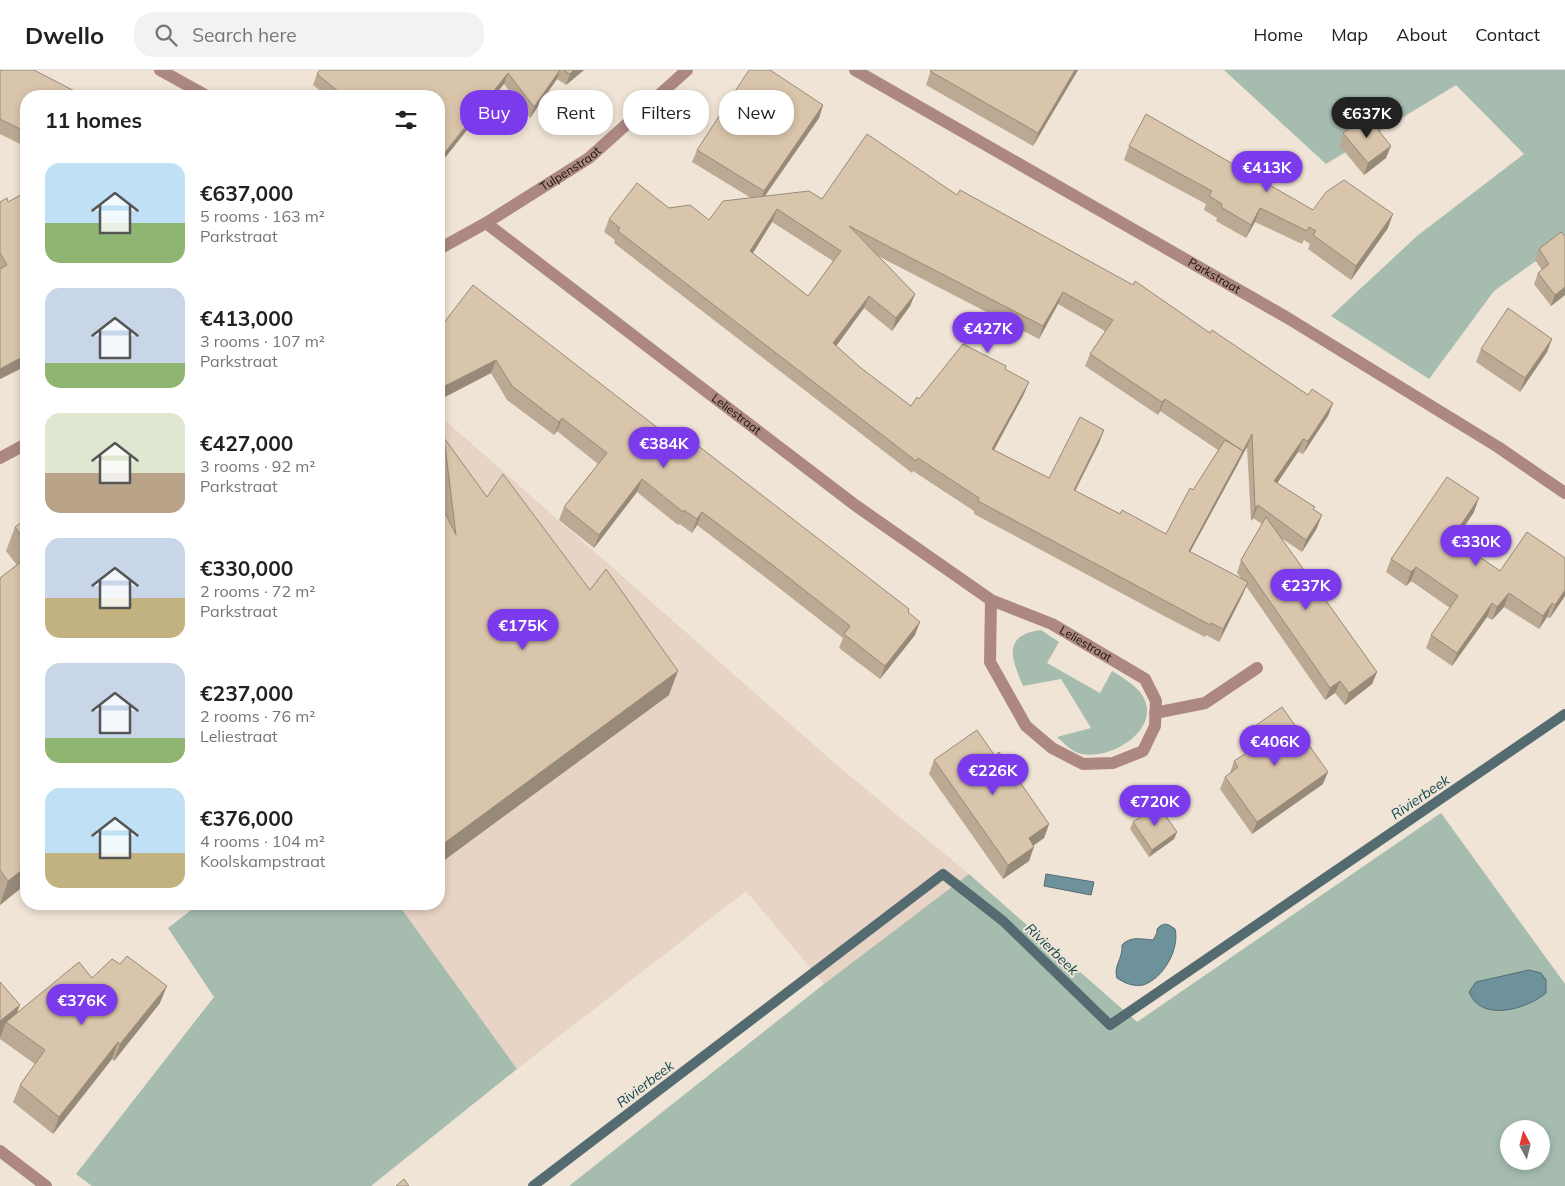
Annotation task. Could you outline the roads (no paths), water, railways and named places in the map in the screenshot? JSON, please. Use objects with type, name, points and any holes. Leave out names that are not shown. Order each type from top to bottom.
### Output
[{"type":"street","points":[[160,70],[196,90]]},
{"type":"street","name":"Tulpenstraat","points":[[445,246],[486,223],[589,158],[687,70]]},
{"type":"street","name":"Parkstraat","points":[[855,70],[1286,317],[1498,448],[1565,493]]},
{"type":"street","name":"Leliestraat","points":[[486,223],[855,505],[991,600],[1052,624],[1145,679],[1156,701],[1155,726],[1143,751],[1113,763],[1083,764],[1052,748],[1026,726],[990,662],[991,600]]},
{"type":"street","points":[[0,458],[20,447]]},
{"type":"street","points":[[1155,713],[1205,703],[1257,668]]},
{"type":"street","points":[[0,1151],[46,1186]]},
{"type":"water","points":[[1046,874],[1094,882],[1091,895],[1044,886]]},
{"type":"water","points":[[1165,924],[1175,929],[1175,945],[1168,962],[1157,977],[1143,985],[1129,984],[1117,978],[1116,970],[1122,945],[1132,939],[1153,940],[1157,929]]},
{"type":"water","points":[[1529,970],[1541,973],[1546,980],[1546,993],[1528,1004],[1505,1010],[1494,1010],[1483,1007],[1475,1002],[1469,992],[1476,982]]},
{"type":"waterway","name":"Rivierbeek","points":[[533,1186],[943,874],[1003,921],[1110,1025],[1565,714]]}]
